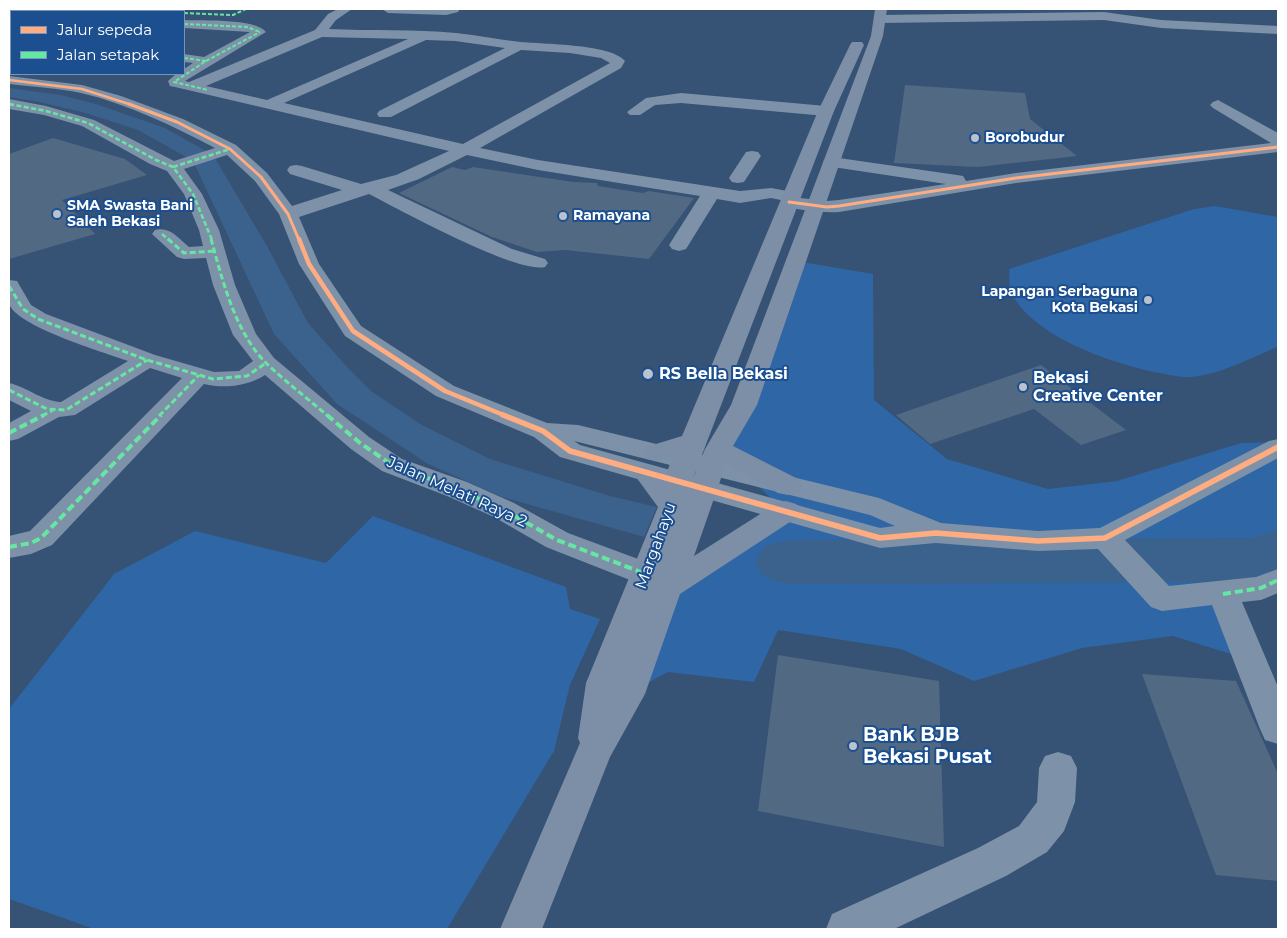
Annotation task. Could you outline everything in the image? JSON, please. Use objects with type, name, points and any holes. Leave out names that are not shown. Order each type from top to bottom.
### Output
[{"type":"main road","name":"Margahayu","points":[[594,752],[603,683],[656,581],[695,470],[782,192],[812,145],[862,35],[877,12]]},
{"type":"main road","points":[[695,470],[744,405],[877,36],[877,12]]},
{"type":"main road","points":[[862,35],[877,36]]},
{"type":"main road","points":[[842,78],[862,79]]},
{"type":"main road","points":[[812,145],[834,155]]},
{"type":"main road","points":[[652,463],[695,470],[787,498]]},
{"type":"main road","points":[[521,929],[594,752],[627,694],[656,581],[787,498]]},
{"type":"street","points":[[47,9],[88,10]]},
{"type":"street","points":[[185,13],[233,15],[246,9]]},
{"type":"street","points":[[320,33],[332,17],[346,9]]},
{"type":"street","points":[[388,9],[446,11],[454,9]]},
{"type":"street","points":[[877,12],[1104,16],[1161,24],[1278,30]]},
{"type":"street","points":[[185,24],[247,27],[260,32],[185,74]]},
{"type":"street","points":[[208,85],[320,33],[468,38],[519,46],[604,55],[618,61],[616,64],[487,138],[467,142],[419,172],[288,214]]},
{"type":"street","points":[[270,104],[428,36]]},
{"type":"street","points":[[384,114],[519,46]]},
{"type":"street","points":[[185,58],[206,61]]},
{"type":"street","points":[[184,75],[174,81],[192,86],[208,85],[291,95],[338,105]]},
{"type":"street","points":[[9,80],[82,90],[116,99],[177,122],[230,150],[261,177],[288,214],[309,264],[353,331],[445,392],[542,431],[578,433],[652,463],[695,470],[787,498],[880,538],[936,533],[1038,541],[1105,538],[1278,447]]},
{"type":"street","points":[[208,85],[270,104],[467,142],[538,165],[740,197],[782,192]]},
{"type":"street","points":[[635,112],[651,101],[673,98],[826,111]]},
{"type":"street","points":[[9,104],[46,111],[88,123],[156,160],[173,167],[230,150]]},
{"type":"street","points":[[1218,105],[1278,140]]},
{"type":"street","points":[[366,110],[403,119]]},
{"type":"street","points":[[487,138],[545,149]]},
{"type":"street","points":[[719,175],[738,178],[782,192],[819,197],[839,206],[1016,178],[1278,147]]},
{"type":"street","points":[[834,155],[956,180],[996,175],[1016,178]]},
{"type":"street","points":[[738,178],[752,156]]},
{"type":"street","name":"Jalan Melati Raya 2","points":[[173,167],[193,194],[209,230],[224,285],[245,335],[266,363],[360,443],[392,465],[457,489],[504,510],[557,540],[656,581]]},
{"type":"street","points":[[296,170],[366,190],[505,253],[538,262]]},
{"type":"street","points":[[679,245],[712,193]]},
{"type":"street","points":[[162,234],[184,253],[215,251]]},
{"type":"street","points":[[9,286],[23,309],[38,319],[147,360],[213,379],[231,380],[248,376],[266,363]]},
{"type":"street","points":[[9,433],[53,410],[71,408],[147,360]]},
{"type":"street","points":[[9,547],[31,543],[42,538],[199,375]]},
{"type":"street","points":[[9,390],[53,410]]},
{"type":"street","points":[[1105,538],[1162,599],[1223,594],[1261,588],[1278,580]]},
{"type":"street","points":[[1223,594],[1278,729]]},
{"type":"street","points":[[847,929],[992,862],[1033,839],[1050,818],[1056,802],[1058,768]]},
{"type":"shaded area","points":[[9,88],[61,95],[96,104],[165,128],[213,155],[267,246],[308,323],[371,391],[422,425],[490,459],[610,496],[657,507],[644,537],[502,497],[428,464],[337,404],[274,334],[193,161],[138,130],[82,112],[9,97]]},
{"type":"shaded area","name":"Lapangan Serbaguna Kota Bekasi","points":[[1215,206],[1278,217],[1278,347],[1246,361],[1214,373],[1192,377],[1173,376],[1136,368],[1095,354],[1054,334],[1036,322],[1022,308],[1011,292],[1009,269],[1194,209]]},
{"type":"shaded area","points":[[796,261],[873,274],[874,400],[947,459],[1048,489],[1117,481],[1241,443],[1278,442],[1278,580],[1261,588],[1223,594],[1250,660],[1173,636],[1082,648],[974,681],[901,649],[778,630],[754,682],[668,672],[627,694],[666,588],[785,511],[718,449]]},
{"type":"shaded area","points":[[373,516],[566,587],[570,609],[600,619],[570,685],[554,751],[447,929],[94,929],[9,899],[9,709],[114,574],[195,531],[326,563]]},
{"type":"building","name":"Borobudur","points":[[905,85],[1025,93],[1030,119],[1077,156],[978,167],[894,163]]},
{"type":"building","points":[[53,138],[125,159],[147,175],[62,200],[95,234],[9,259],[9,154]]},
{"type":"building","name":"Ramayana","points":[[452,167],[465,170],[473,167],[573,182],[597,183],[598,186],[643,193],[649,191],[694,198],[649,259],[565,250],[537,252],[492,237],[399,193]]},
{"type":"building","name":"Bekasi Creative Center","points":[[1041,365],[1126,430],[1081,445],[1034,409],[930,444],[896,415]]},
{"type":"building","name":"Bank BJB Bekasi Pusat","points":[[778,655],[939,681],[944,847],[758,811]]},
{"type":"building","points":[[1142,674],[1236,681],[1278,774],[1278,881],[1216,875]]},
{"type":"waterway","points":[[786,562],[1262,560],[1278,551]]},
{"type":"marked path","points":[[46,9],[88,10]]},
{"type":"marked path","points":[[185,13],[233,15],[246,9]]},
{"type":"marked path","points":[[185,24],[247,27],[260,32]]},
{"type":"marked path","points":[[206,61],[260,32]]},
{"type":"marked path","points":[[185,58],[206,61],[185,75]]},
{"type":"marked path","points":[[185,75],[174,82],[208,90]]},
{"type":"marked path","points":[[9,104],[46,111],[88,123],[156,160],[173,167],[193,194],[209,230],[224,285],[245,335],[266,363],[360,443],[392,465],[457,489],[504,510],[557,540],[646,574]]},
{"type":"marked path","points":[[173,167],[230,149]]},
{"type":"marked path","points":[[162,234],[184,253],[215,251]]},
{"type":"marked path","points":[[9,286],[23,309],[38,319],[147,360],[213,379],[247,376],[266,363]]},
{"type":"marked path","points":[[9,390],[47,409],[66,410],[147,360]]},
{"type":"marked path","points":[[9,547],[31,543],[41,538],[199,375]]},
{"type":"marked path","points":[[9,433],[53,410]]},
{"type":"marked path","points":[[1223,594],[1261,588],[1278,580]]},
{"type":"cycle path","points":[[9,80],[82,89],[116,99],[177,122],[230,149],[261,177],[288,214],[309,264],[353,331],[445,391],[543,431],[570,451],[880,538],[936,533],[1038,541],[1105,538],[1278,447]]},
{"type":"cycle path","points":[[789,202],[827,207],[839,206],[1016,178],[1278,147]]},
{"type":"place","name":"Borobudur","points":[[975,138]]},
{"type":"place","name":"SMA Swasta Bani Saleh Bekasi","points":[[57,214]]},
{"type":"place","name":"Ramayana","points":[[563,216]]},
{"type":"place","name":"Lapangan Serbaguna Kota Bekasi","points":[[1148,300]]},
{"type":"place","name":"RS Bella Bekasi","points":[[648,374]]},
{"type":"place","name":"Bekasi Creative Center","points":[[1023,387]]},
{"type":"place","name":"Bank BJB Bekasi Pusat","points":[[853,746]]}]
